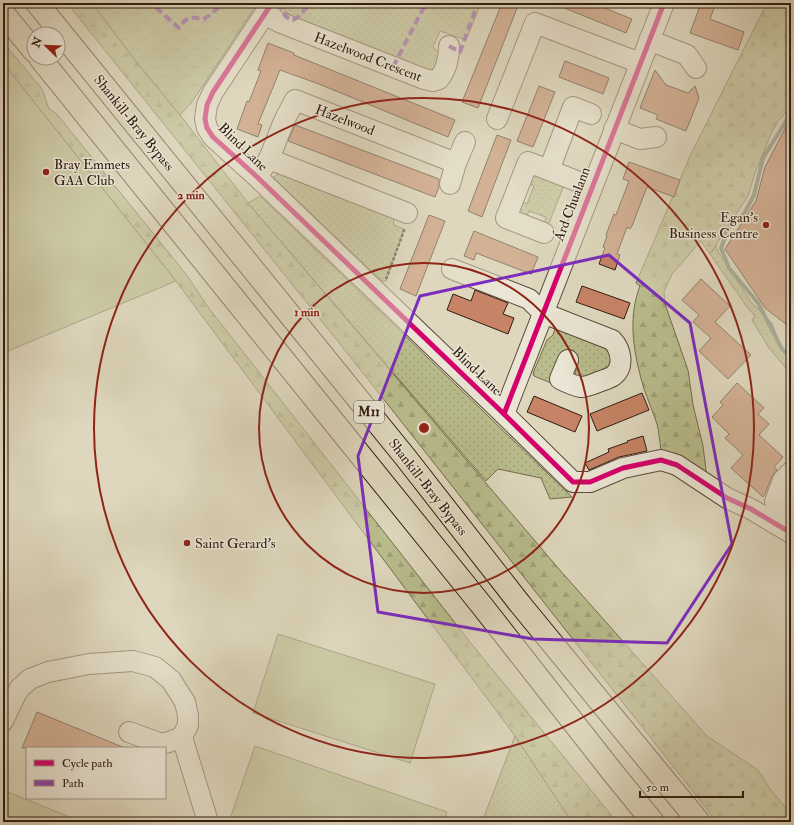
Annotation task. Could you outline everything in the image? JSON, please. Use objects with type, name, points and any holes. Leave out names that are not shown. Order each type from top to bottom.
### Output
[{"type":"highway","name":"Shankill-Bray Bypass","points":[[37,3],[406,458],[520,604],[699,822]]},
{"type":"highway","points":[[3,13],[26,41]]},
{"type":"highway","name":"M11","points":[[46,66],[483,607],[653,822]]},
{"type":"street","name":"Árd Chualann","points":[[504,414],[664,3]]},
{"type":"street","name":"Hazelwood Crescent","points":[[207,128],[205,119],[207,105],[213,92],[268,9],[279,22],[424,79],[433,81],[439,79],[444,73],[449,59],[449,46]]},
{"type":"street","points":[[497,119],[535,22],[640,63]]},
{"type":"street","points":[[649,40],[687,55],[696,68]]},
{"type":"street","name":"Hazelwood","points":[[256,176],[269,160],[284,121],[295,100],[456,162]]},
{"type":"street","points":[[549,170],[573,107],[591,114]]},
{"type":"street","name":"Blind Lane","points":[[207,128],[213,137],[377,291],[573,482],[590,482],[623,468],[661,460],[677,465],[727,498],[751,509],[791,533]]},
{"type":"street","points":[[614,129],[640,139],[656,137]]},
{"type":"street","points":[[450,184],[456,162],[465,142]]},
{"type":"street","points":[[269,160],[407,213]]},
{"type":"street","points":[[544,233],[506,218],[528,162],[592,186]]},
{"type":"street","points":[[452,269],[530,299],[543,313],[612,340],[617,345],[621,360],[619,368],[614,375],[608,379],[582,387],[560,379],[568,360]]},
{"type":"street","points":[[791,472],[783,480],[775,502],[781,512],[791,519]]},
{"type":"street","points":[[3,721],[20,688],[30,679],[48,672],[89,664],[133,661],[155,667],[171,680],[185,702],[188,715],[188,725],[182,737],[166,743],[159,743],[130,732]]},
{"type":"street","points":[[182,737],[208,822]]},
{"type":"path","points":[[377,291],[384,284],[411,214],[407,213]]},
{"type":"highlighted area","points":[[609,255],[690,323],[732,544],[667,643],[533,639],[378,612],[358,456],[420,296]]},
{"type":"green space","points":[[67,3],[92,3],[134,59],[180,115],[248,203],[558,568],[707,736],[758,770],[771,790],[791,814],[791,822],[717,822],[348,354]]},
{"type":"green space","points":[[92,3],[253,3],[253,10],[192,102],[180,115],[134,59]]},
{"type":"green space","points":[[285,3],[481,3],[466,40],[440,31],[433,47],[442,56],[434,73],[291,21],[292,16],[287,13],[284,8]]},
{"type":"green space","points":[[767,3],[791,3],[791,33],[785,35],[791,80],[791,107],[778,121],[771,134],[755,173],[748,196],[710,254],[701,241],[672,274],[664,292],[665,304],[688,370],[693,405],[703,446],[707,478],[673,453],[661,451],[657,424],[644,389],[637,363],[633,337],[634,311],[640,286],[636,283],[691,154]]},
{"type":"green space","points":[[3,42],[42,89],[49,109],[56,113],[186,274],[208,307],[470,642],[617,822],[572,822],[515,736],[176,281],[3,63]]},
{"type":"green space","name":"Bray Emmets GAA Club","points":[[3,63],[176,281],[8,351],[3,351]]},
{"type":"green space","points":[[281,173],[393,217],[394,225],[404,229],[386,281],[382,281],[273,177]]},
{"type":"green space","points":[[532,173],[565,183],[547,228],[544,225],[546,217],[529,211],[527,215],[521,217],[517,207],[521,202],[527,204],[534,186],[528,183]]},
{"type":"green space","points":[[260,196],[572,497],[550,499],[541,478],[498,469],[486,481],[248,203]]},
{"type":"green space","points":[[716,245],[717,250],[751,302],[772,323],[782,351],[791,361],[791,374],[769,348],[752,320],[755,316],[710,254]]},
{"type":"green space","points":[[565,328],[613,347],[609,374],[576,378],[575,374],[578,363],[561,356],[551,383],[534,376],[533,373],[547,340],[553,335],[555,329]]},
{"type":"green space","points":[[278,634],[435,684],[410,763],[253,713]]},
{"type":"green space","points":[[515,736],[572,822],[482,822]]},
{"type":"green space","points":[[255,746],[447,812],[444,822],[229,822]]},
{"type":"green space","points":[[3,790],[82,822],[3,822]]},
{"type":"building","points":[[502,3],[519,3],[478,108],[462,102]]},
{"type":"building","points":[[552,3],[592,3],[632,19],[626,33]]},
{"type":"building","points":[[701,3],[716,3],[710,19],[744,32],[738,50],[690,33]]},
{"type":"building","points":[[268,43],[455,120],[448,137],[319,84],[280,70],[258,124],[262,125],[258,137],[237,129],[247,101],[249,102],[261,71],[258,70]]},
{"type":"building","points":[[565,61],[609,78],[603,94],[559,77]]},
{"type":"building","points":[[655,70],[666,85],[688,93],[695,86],[699,98],[686,131],[656,119],[658,115],[640,108]]},
{"type":"building","points":[[539,86],[555,92],[533,147],[517,141]]},
{"type":"building","name":"Egan's Business Centre","points":[[791,117],[791,328],[765,308],[725,249],[756,201],[765,167]]},
{"type":"building","points":[[295,125],[439,179],[439,187],[435,197],[288,141]]},
{"type":"building","points":[[497,135],[511,140],[482,217],[468,211]]},
{"type":"building","points":[[629,162],[680,180],[674,197],[647,187],[632,226],[630,229],[627,227],[617,254],[620,255],[615,270],[599,264],[605,248],[603,247],[607,236],[606,235],[614,214],[616,215],[629,181],[623,179]]},
{"type":"building","points":[[429,215],[445,221],[416,296],[400,289]]},
{"type":"building","points":[[474,231],[538,257],[531,274],[476,253],[474,260],[464,256]]},
{"type":"building","points":[[701,279],[730,306],[715,322],[751,355],[728,379],[699,351],[711,338],[693,322],[699,315],[682,300]]},
{"type":"building","points":[[582,286],[630,303],[624,319],[576,302]]},
{"type":"building","points":[[475,290],[508,303],[503,314],[514,318],[508,334],[447,310],[453,294],[471,301]]},
{"type":"building","points":[[737,383],[764,408],[758,414],[769,424],[759,435],[783,457],[774,467],[777,470],[772,476],[763,497],[731,468],[743,455],[725,438],[729,434],[712,417],[723,405],[720,402]]},
{"type":"building","points":[[642,393],[649,410],[597,431],[590,414]]},
{"type":"building","points":[[534,396],[582,416],[575,432],[527,412]]},
{"type":"building","points":[[643,436],[647,451],[619,457],[589,470],[585,463],[609,452],[608,449]]},
{"type":"building","points":[[37,712],[123,747],[26,747],[22,748]]},
{"type":"waterway","points":[[791,113],[763,158],[754,195],[744,214],[729,227],[721,248],[729,268],[758,303],[782,349],[791,357]]},
{"type":"marked path","points":[[145,3],[153,5],[179,28],[189,18],[203,20],[222,5],[229,3]]},
{"type":"marked path","points":[[264,3],[282,8],[285,16],[293,20],[298,17],[311,3]]},
{"type":"marked path","points":[[393,67],[426,3]]},
{"type":"marked path","points":[[449,46],[460,52],[478,3]]},
{"type":"cycle path","points":[[272,3],[213,92],[207,105],[205,119],[207,128],[213,137],[256,176],[573,482],[590,482],[623,468],[661,460],[677,465],[727,498],[751,509],[791,533]]},
{"type":"cycle path","points":[[504,414],[664,3]]},
{"type":"place","name":"Bray Emmets GAA Club","points":[[46,172]]},
{"type":"place","name":"Egan's Business Centre","points":[[766,225]]},
{"type":"place","name":"Saint Gerard's","points":[[187,543]]}]
